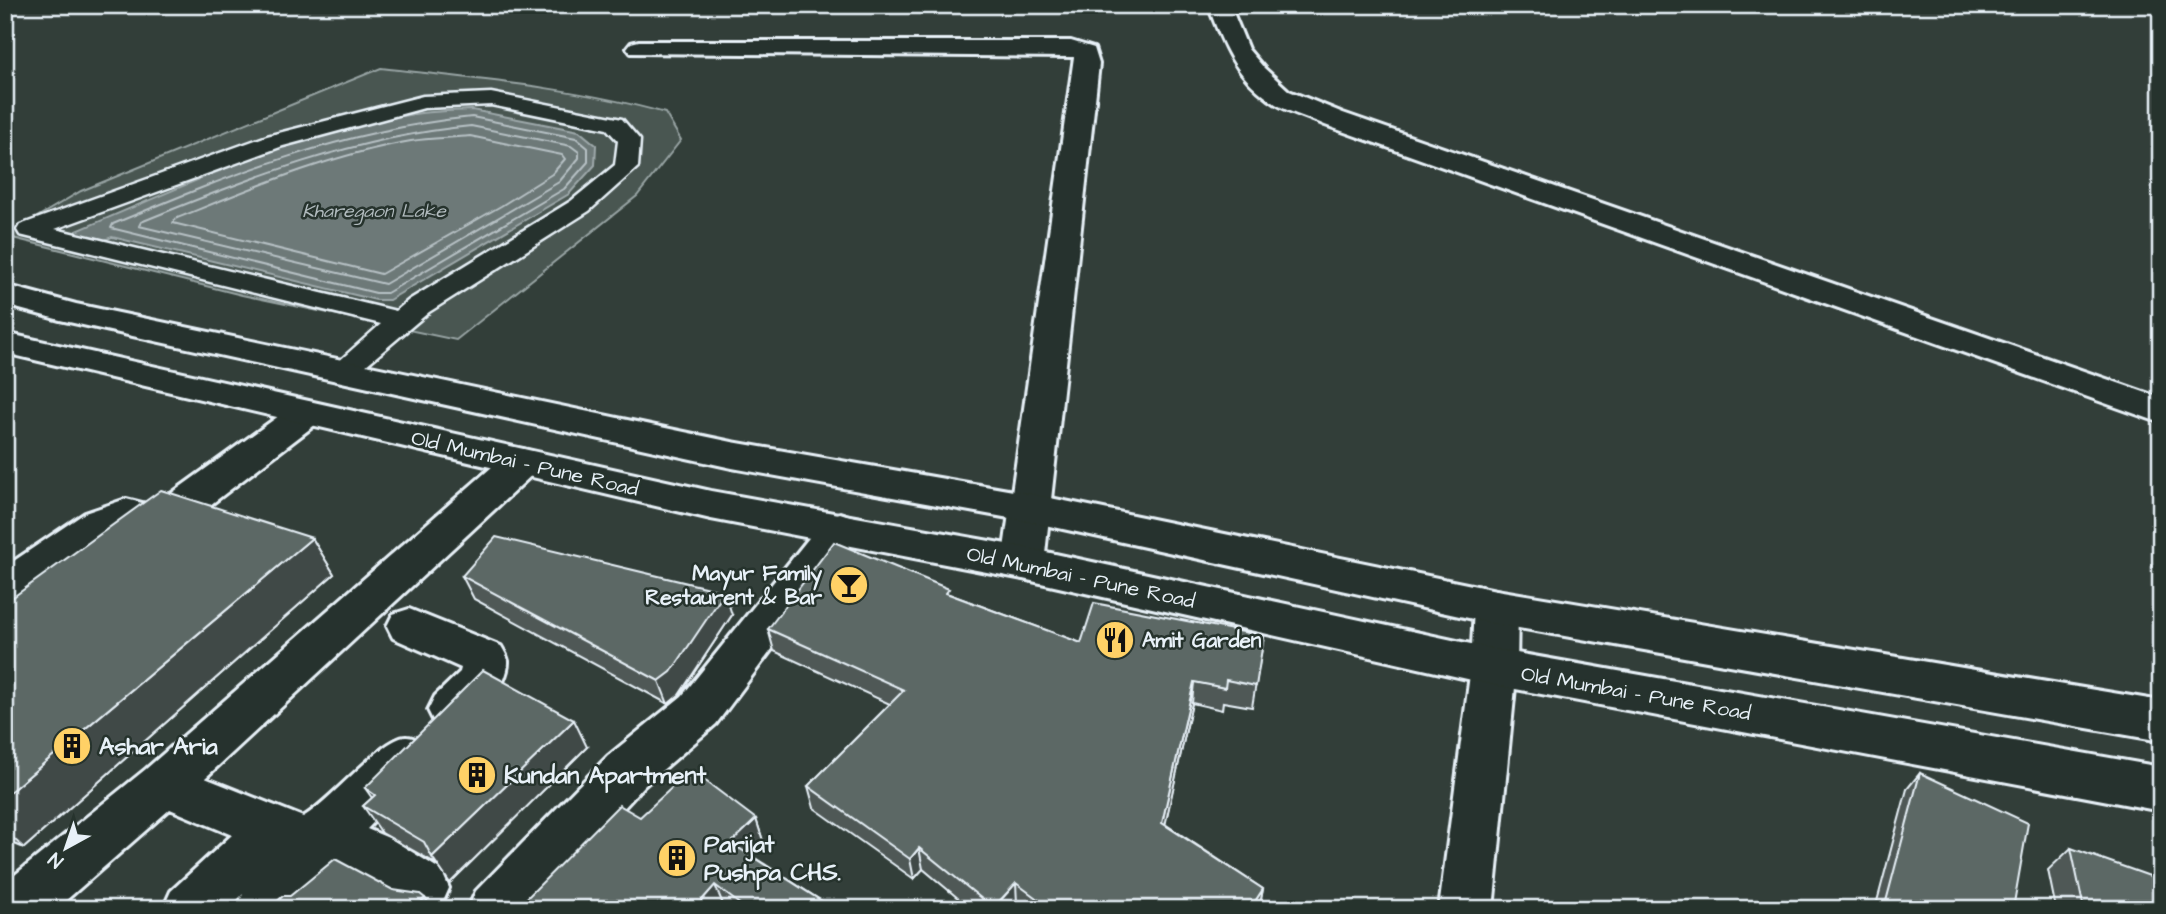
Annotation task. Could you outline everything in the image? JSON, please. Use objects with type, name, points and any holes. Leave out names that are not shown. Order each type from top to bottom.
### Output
[{"type":"street","points":[[1219,5],[1237,51],[1280,96],[1334,119],[2161,411]]},
{"type":"street","points":[[639,48],[1071,48],[1085,53],[1087,64],[1023,563]]},
{"type":"street","points":[[5,242],[29,230],[275,141],[423,102],[491,99],[614,124],[629,140],[626,167],[580,206],[419,306],[342,371]]},
{"type":"street","points":[[29,230],[400,320]]},
{"type":"street","points":[[5,295],[72,313],[732,455],[1031,508],[1496,607],[2161,721]]},
{"type":"street","name":"Old Mumbai - Pune Road","points":[[5,343],[711,505],[1023,563],[1494,667],[2161,789]]},
{"type":"street","points":[[82,579],[307,413]]},
{"type":"street","points":[[15,909],[164,784],[522,462]]},
{"type":"street","points":[[5,589],[99,523],[125,513],[160,522]]},
{"type":"street","points":[[495,909],[626,771],[699,710],[840,528]]},
{"type":"street","points":[[1466,909],[1494,667],[1496,607]]},
{"type":"street","points":[[164,784],[306,842],[337,825],[482,680],[485,659],[409,626]]},
{"type":"street","points":[[190,909],[275,829]]},
{"type":"street","points":[[264,909],[321,859],[339,849],[356,849],[422,888]]},
{"type":"shaded area","points":[[381,68],[524,85],[630,104],[665,113],[681,140],[637,196],[456,340],[242,295],[5,236],[81,191]]},
{"type":"water","name":"Kharegaon Lake","points":[[472,110],[579,131],[596,145],[595,165],[569,194],[389,300],[376,300],[112,237],[102,241],[72,233],[237,164],[321,135],[364,123],[416,114]]},
{"type":"building","name":"Ashar Aria","points":[[161,490],[312,538],[5,796],[5,603]]},
{"type":"building","points":[[496,537],[725,592],[671,672],[659,681],[462,576]]},
{"type":"building","points":[[834,542],[949,589],[946,593],[1081,643],[1094,603],[1264,636],[1256,686],[1226,680],[1225,688],[1194,682],[1162,823],[1263,889],[1250,909],[1051,909],[1016,883],[993,908],[919,848],[910,859],[808,786],[904,690],[768,629]]},
{"type":"building","name":"Kundan Apartment","points":[[483,670],[574,720],[432,857],[424,842],[363,806],[375,795],[365,788]]},
{"type":"building","points":[[691,770],[756,819],[731,843],[834,909],[746,909],[715,885],[694,909],[516,909],[619,805],[640,817]]},
{"type":"building","points":[[1920,773],[2028,823],[2013,909],[1884,909]]},
{"type":"building","points":[[2071,848],[2161,880],[2161,909],[2084,909]]},
{"type":"building","points":[[335,859],[393,890],[420,894],[425,898],[414,909],[269,909],[283,896],[290,896]]},
{"type":"railway","points":[[5,7],[635,5]]},
{"type":"place","name":"Mayur Family Restaurent & Bar","points":[[849,585]]},
{"type":"place","name":"Amit Garden","points":[[1115,640]]},
{"type":"place","name":"Ashar Aria","points":[[72,746]]},
{"type":"place","name":"Kundan Apartment","points":[[477,775]]},
{"type":"place","name":"Parijat Pushpa CHS.","points":[[677,858]]}]
